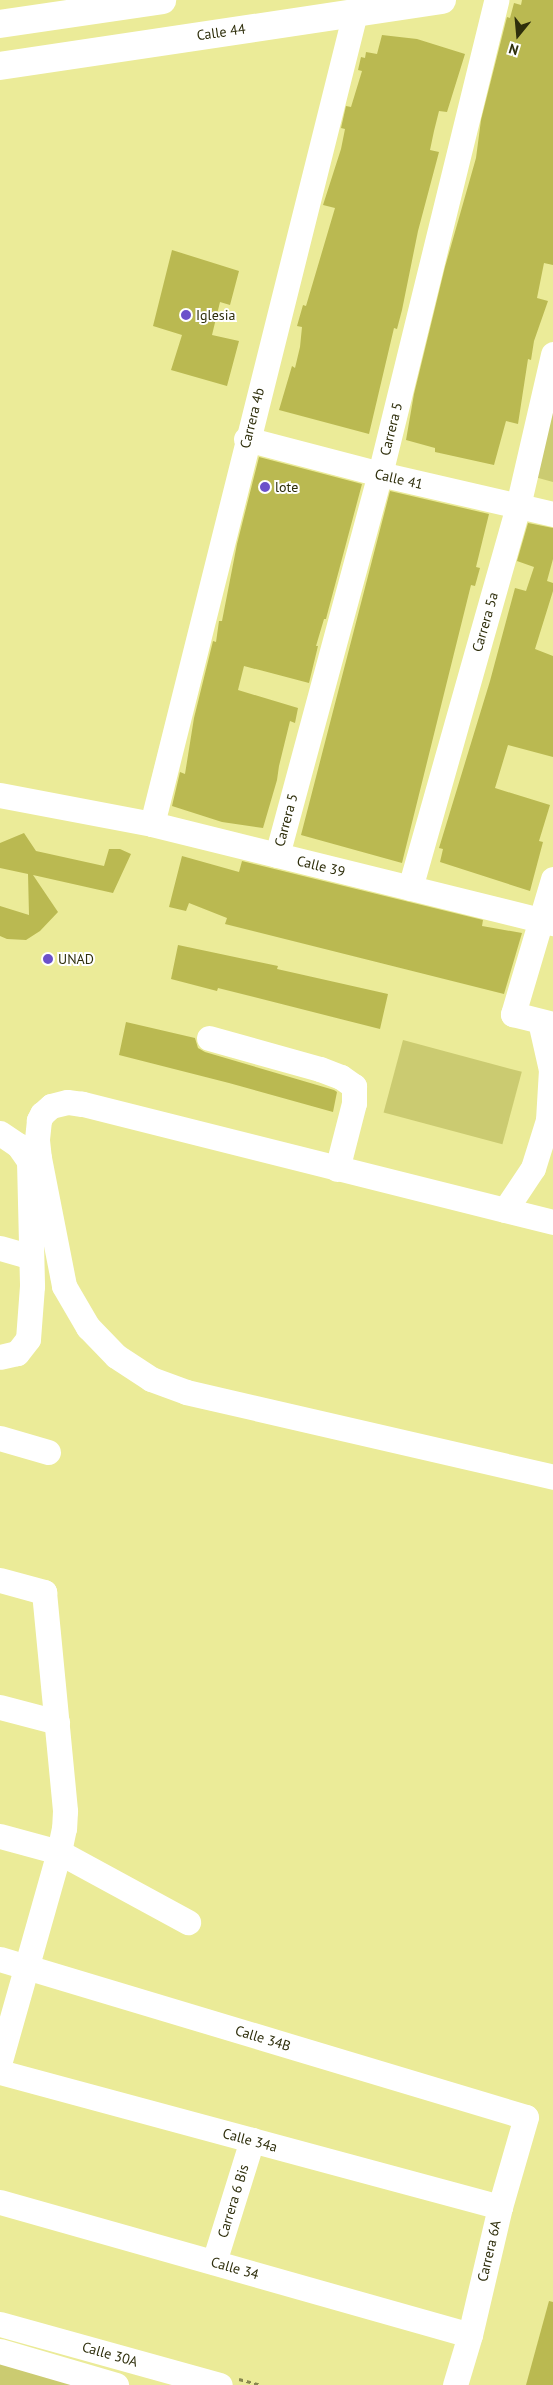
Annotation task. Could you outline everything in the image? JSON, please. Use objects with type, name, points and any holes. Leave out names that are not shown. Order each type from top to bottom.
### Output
[{"type":"main road","points":[[0,24],[79,6],[162,0]]},
{"type":"main road","name":"Calle 44","points":[[0,66],[442,0]]},
{"type":"street","name":"Carrera 5","points":[[277,855],[380,474],[496,0]]},
{"type":"street","name":"Carrera 4b","points":[[152,824],[246,439],[355,13]]},
{"type":"street","name":"Carrera 5a","points":[[410,888],[518,506],[553,354]]},
{"type":"street","name":"Calle 41","points":[[246,439],[380,474],[553,514]]},
{"type":"street","name":"Calle 39","points":[[0,795],[152,824],[547,922]]},
{"type":"street","points":[[505,1210],[532,1168],[548,1120],[551,1070],[547,1022],[513,1014],[547,922],[553,879]]},
{"type":"street","points":[[209,1038],[320,1069],[341,1077],[354,1086],[354,1103],[336,1169]]},
{"type":"street","points":[[553,1222],[82,1104],[67,1102],[51,1106],[42,1114],[39,1120],[37,1140],[39,1158],[64,1286],[88,1327],[116,1356],[151,1378],[186,1392],[553,1477]]},
{"type":"street","points":[[0,1134],[18,1145],[29,1160],[32,1286],[28,1339],[17,1353],[0,1357]]},
{"type":"street","points":[[0,1248],[31,1257]]},
{"type":"street","points":[[0,1438],[48,1452]]},
{"type":"street","points":[[0,1580],[44,1592],[65,1811],[59,1852],[0,2060]]},
{"type":"street","points":[[0,1707],[57,1722]]},
{"type":"street","points":[[0,1836],[59,1852],[188,1922]]},
{"type":"street","name":"Calle 34B","points":[[0,1959],[526,2117]]},
{"type":"street","name":"Calle 34a","points":[[0,2072],[500,2208]]},
{"type":"street","name":"Carrera 6A","points":[[455,2385],[470,2335],[500,2208],[526,2117]]},
{"type":"street","name":"Carrera 6 Bis","points":[[214,2262],[252,2140]]},
{"type":"street","name":"Calle 34","points":[[0,2202],[470,2335]]},
{"type":"street","name":"Calle 30A","points":[[0,2324],[220,2385]]},
{"type":"street","name":"Calle 30A","points":[[0,2351],[116,2385]]},
{"type":"shaded area","points":[[553,398],[553,482],[531,476]]},
{"type":"shaded area","points":[[403,1040],[522,1072],[502,1144],[384,1112]]},
{"type":"shaded area","points":[[0,2363],[77,2385],[0,2385]]},
{"type":"building","points":[[522,0],[553,0],[553,265],[544,263],[537,298],[548,301],[534,341],[531,360],[528,359],[518,424],[506,421],[494,465],[435,452],[435,448],[406,440],[414,394],[445,267],[476,158],[481,120],[507,17],[510,18],[514,3],[521,5]]},
{"type":"building","points":[[382,35],[417,39],[465,54],[447,112],[439,111],[430,150],[439,152],[418,231],[402,310],[397,329],[394,328],[369,434],[279,410],[292,366],[295,368],[300,347],[302,327],[297,326],[303,305],[306,306],[335,208],[323,205],[341,149],[345,129],[341,128],[346,106],[351,107],[362,71],[358,70],[361,57],[365,58],[366,52],[377,54]]},
{"type":"building","name":"Iglesia","points":[[172,250],[239,271],[230,305],[220,302],[212,335],[239,341],[227,386],[171,370],[182,335],[153,326]]},
{"type":"building","points":[[259,457],[362,484],[326,619],[324,619],[316,646],[318,646],[309,683],[244,666],[238,690],[298,708],[295,723],[290,721],[277,780],[263,828],[222,822],[172,806],[180,772],[185,774],[194,718],[213,641],[216,642],[219,621],[222,621],[237,544]]},
{"type":"building","points":[[390,491],[489,514],[476,567],[480,568],[475,586],[471,585],[402,863],[301,835]]},
{"type":"building","points":[[528,523],[553,528],[553,559],[547,581],[553,583],[553,591],[535,649],[553,656],[553,757],[508,745],[495,788],[550,805],[539,841],[543,842],[530,891],[440,862],[443,849],[439,848],[490,681],[515,588],[526,591],[534,567],[517,561]]},
{"type":"building","points":[[24,833],[36,851],[104,866],[109,849],[120,849],[131,854],[113,893],[33,875],[58,912],[40,931],[26,940],[7,939],[0,936],[0,906],[29,915],[28,874],[0,868],[0,843]]},
{"type":"building","points":[[182,856],[239,872],[242,861],[483,920],[482,926],[522,933],[504,994],[225,924],[227,918],[189,903],[186,911],[169,907]]},
{"type":"building","points":[[178,945],[278,966],[277,969],[388,994],[380,1029],[218,988],[217,991],[171,979]]},
{"type":"building","points":[[126,1022],[195,1038],[198,1048],[205,1052],[334,1090],[337,1092],[333,1112],[119,1055]]},
{"type":"building","points":[[549,2301],[553,2302],[553,2385],[526,2385]]},
{"type":"place","name":"Iglesia","points":[[186,315]]},
{"type":"place","name":"lote","points":[[265,487]]},
{"type":"place","name":"UNAD","points":[[48,959]]}]
